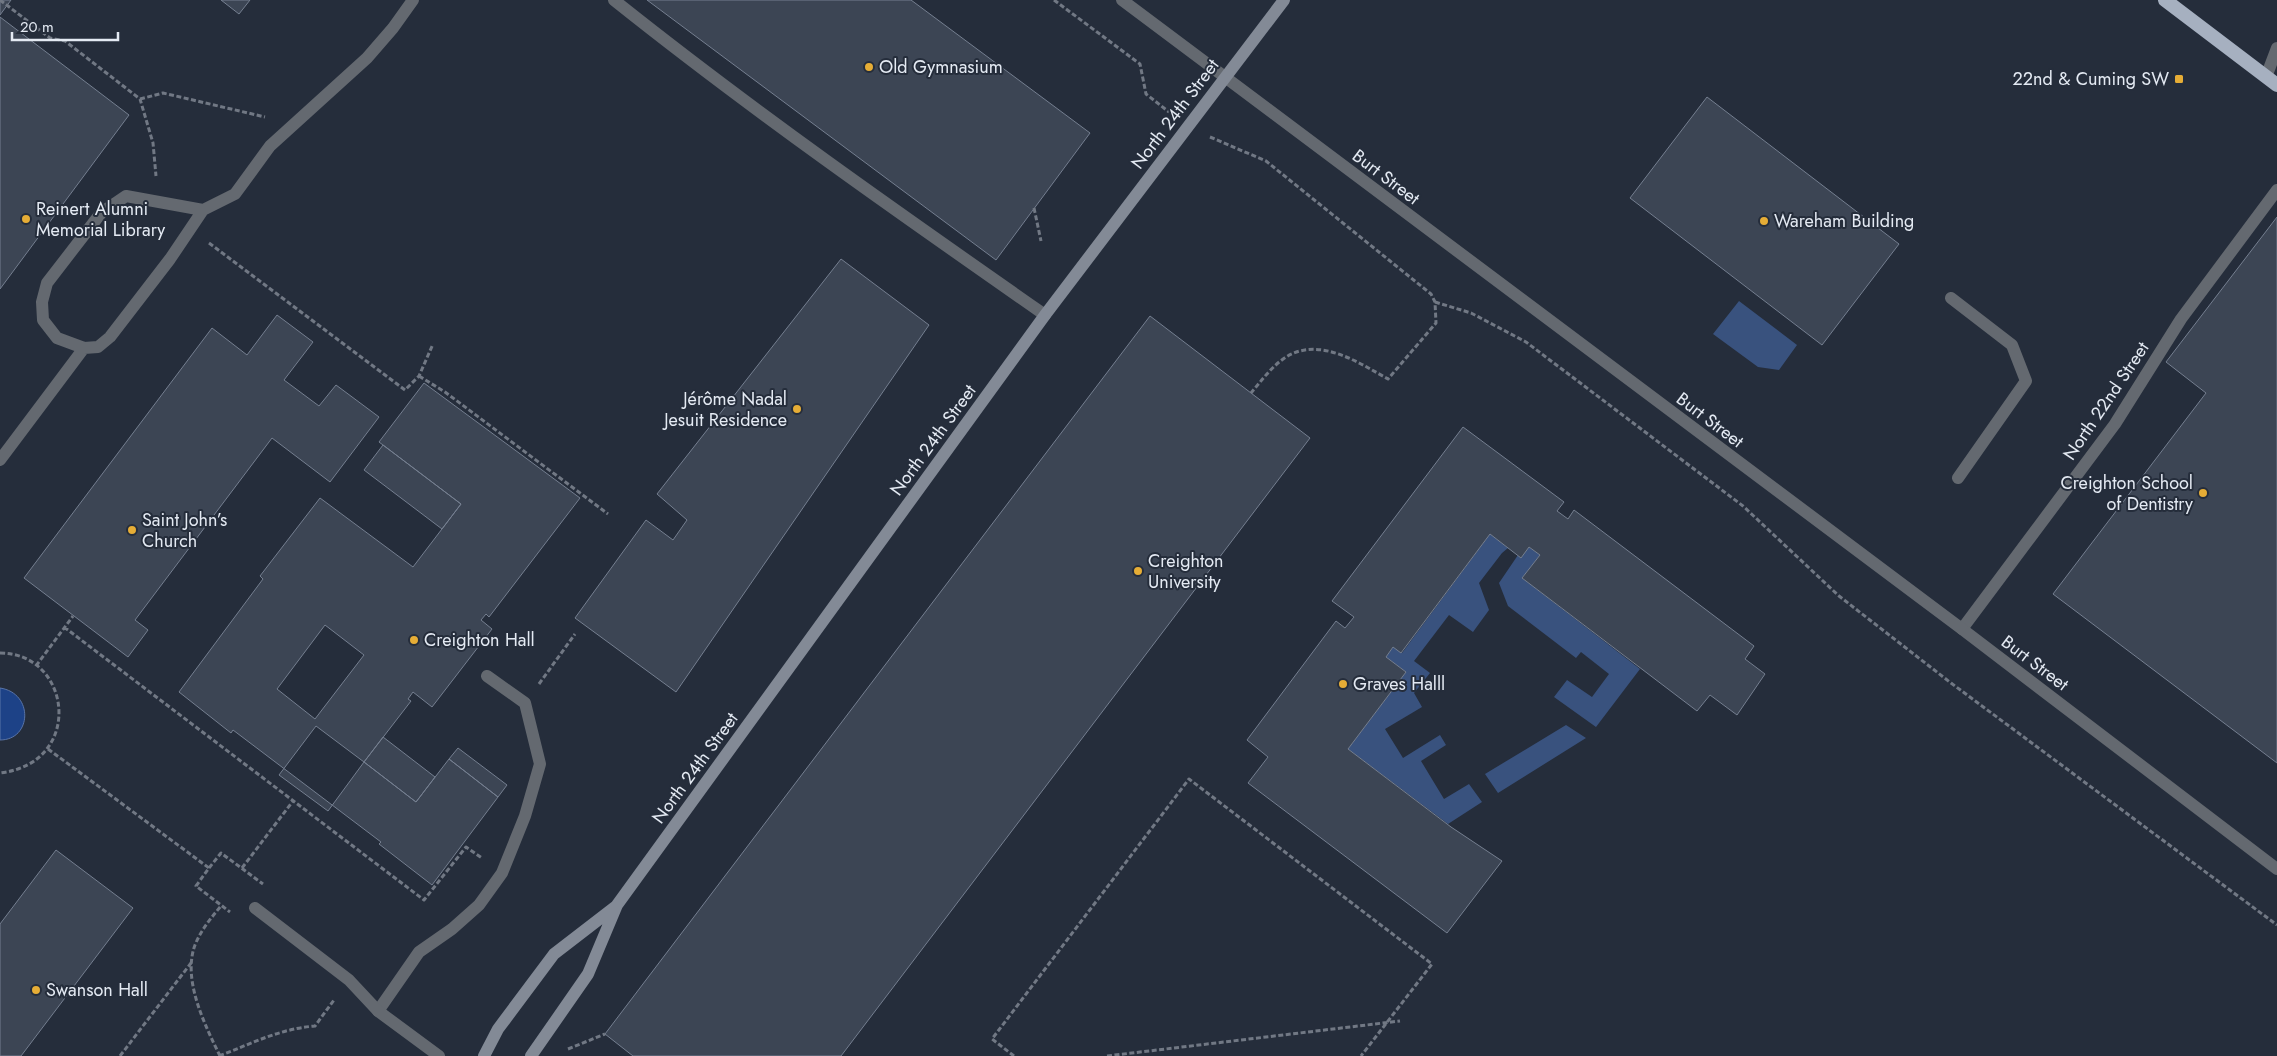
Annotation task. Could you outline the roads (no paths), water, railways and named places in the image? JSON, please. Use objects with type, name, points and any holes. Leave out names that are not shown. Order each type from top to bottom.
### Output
[{"type":"highway","points":[[2165,0],[2271,81]]},
{"type":"main road","name":"North 24th Street","points":[[531,1056],[588,974],[617,905],[1045,315],[1284,0]]},
{"type":"main road","name":"North 24th Street","points":[[484,1056],[498,1029],[554,954],[617,905]]},
{"type":"street","points":[[203,210],[152,199],[126,196],[101,212],[47,284],[42,302],[43,320],[58,338],[84,348],[98,347],[110,337],[170,259],[203,210],[235,194],[270,146],[367,58],[393,28],[413,0]]},
{"type":"street","points":[[614,0],[667,42],[856,182],[1045,315]]},
{"type":"street","name":"Burt Street","points":[[1122,0],[1962,629],[2277,869]]},
{"type":"street","points":[[2271,81],[2277,48]]},
{"type":"street","points":[[2271,81],[2277,67]]},
{"type":"street","name":"North 22nd Street","points":[[1962,629],[2116,424],[2181,319],[2277,190]]},
{"type":"street","points":[[1951,298],[2012,345],[2026,381],[1958,478]]},
{"type":"street","points":[[0,460],[84,348]]},
{"type":"street","points":[[378,1011],[419,952],[452,929],[479,905],[502,873],[525,816],[540,764],[525,703],[487,676]]},
{"type":"street","points":[[255,908],[349,980],[378,1011],[439,1056]]},
{"type":"place","name":"Old Gymnasium","points":[[869,67]]},
{"type":"place","name":"22nd & Cuming SW","points":[[2179,79]]},
{"type":"place","name":"Reinert Alumni Memorial Library","points":[[26,219]]},
{"type":"place","name":"Wareham Building","points":[[1764,221]]},
{"type":"place","name":"Jérôme Nadal Jesuit Residence","points":[[797,409]]},
{"type":"place","name":"Creighton School of Dentistry","points":[[2203,493]]},
{"type":"place","name":"Saint John’s Church","points":[[132,530]]},
{"type":"place","name":"Creighton University","points":[[1138,571]]},
{"type":"place","name":"Creighton Hall","points":[[414,640]]},
{"type":"place","name":"Graves Halll","points":[[1343,684]]},
{"type":"place","name":"Swanson Hall","points":[[36,990]]}]
